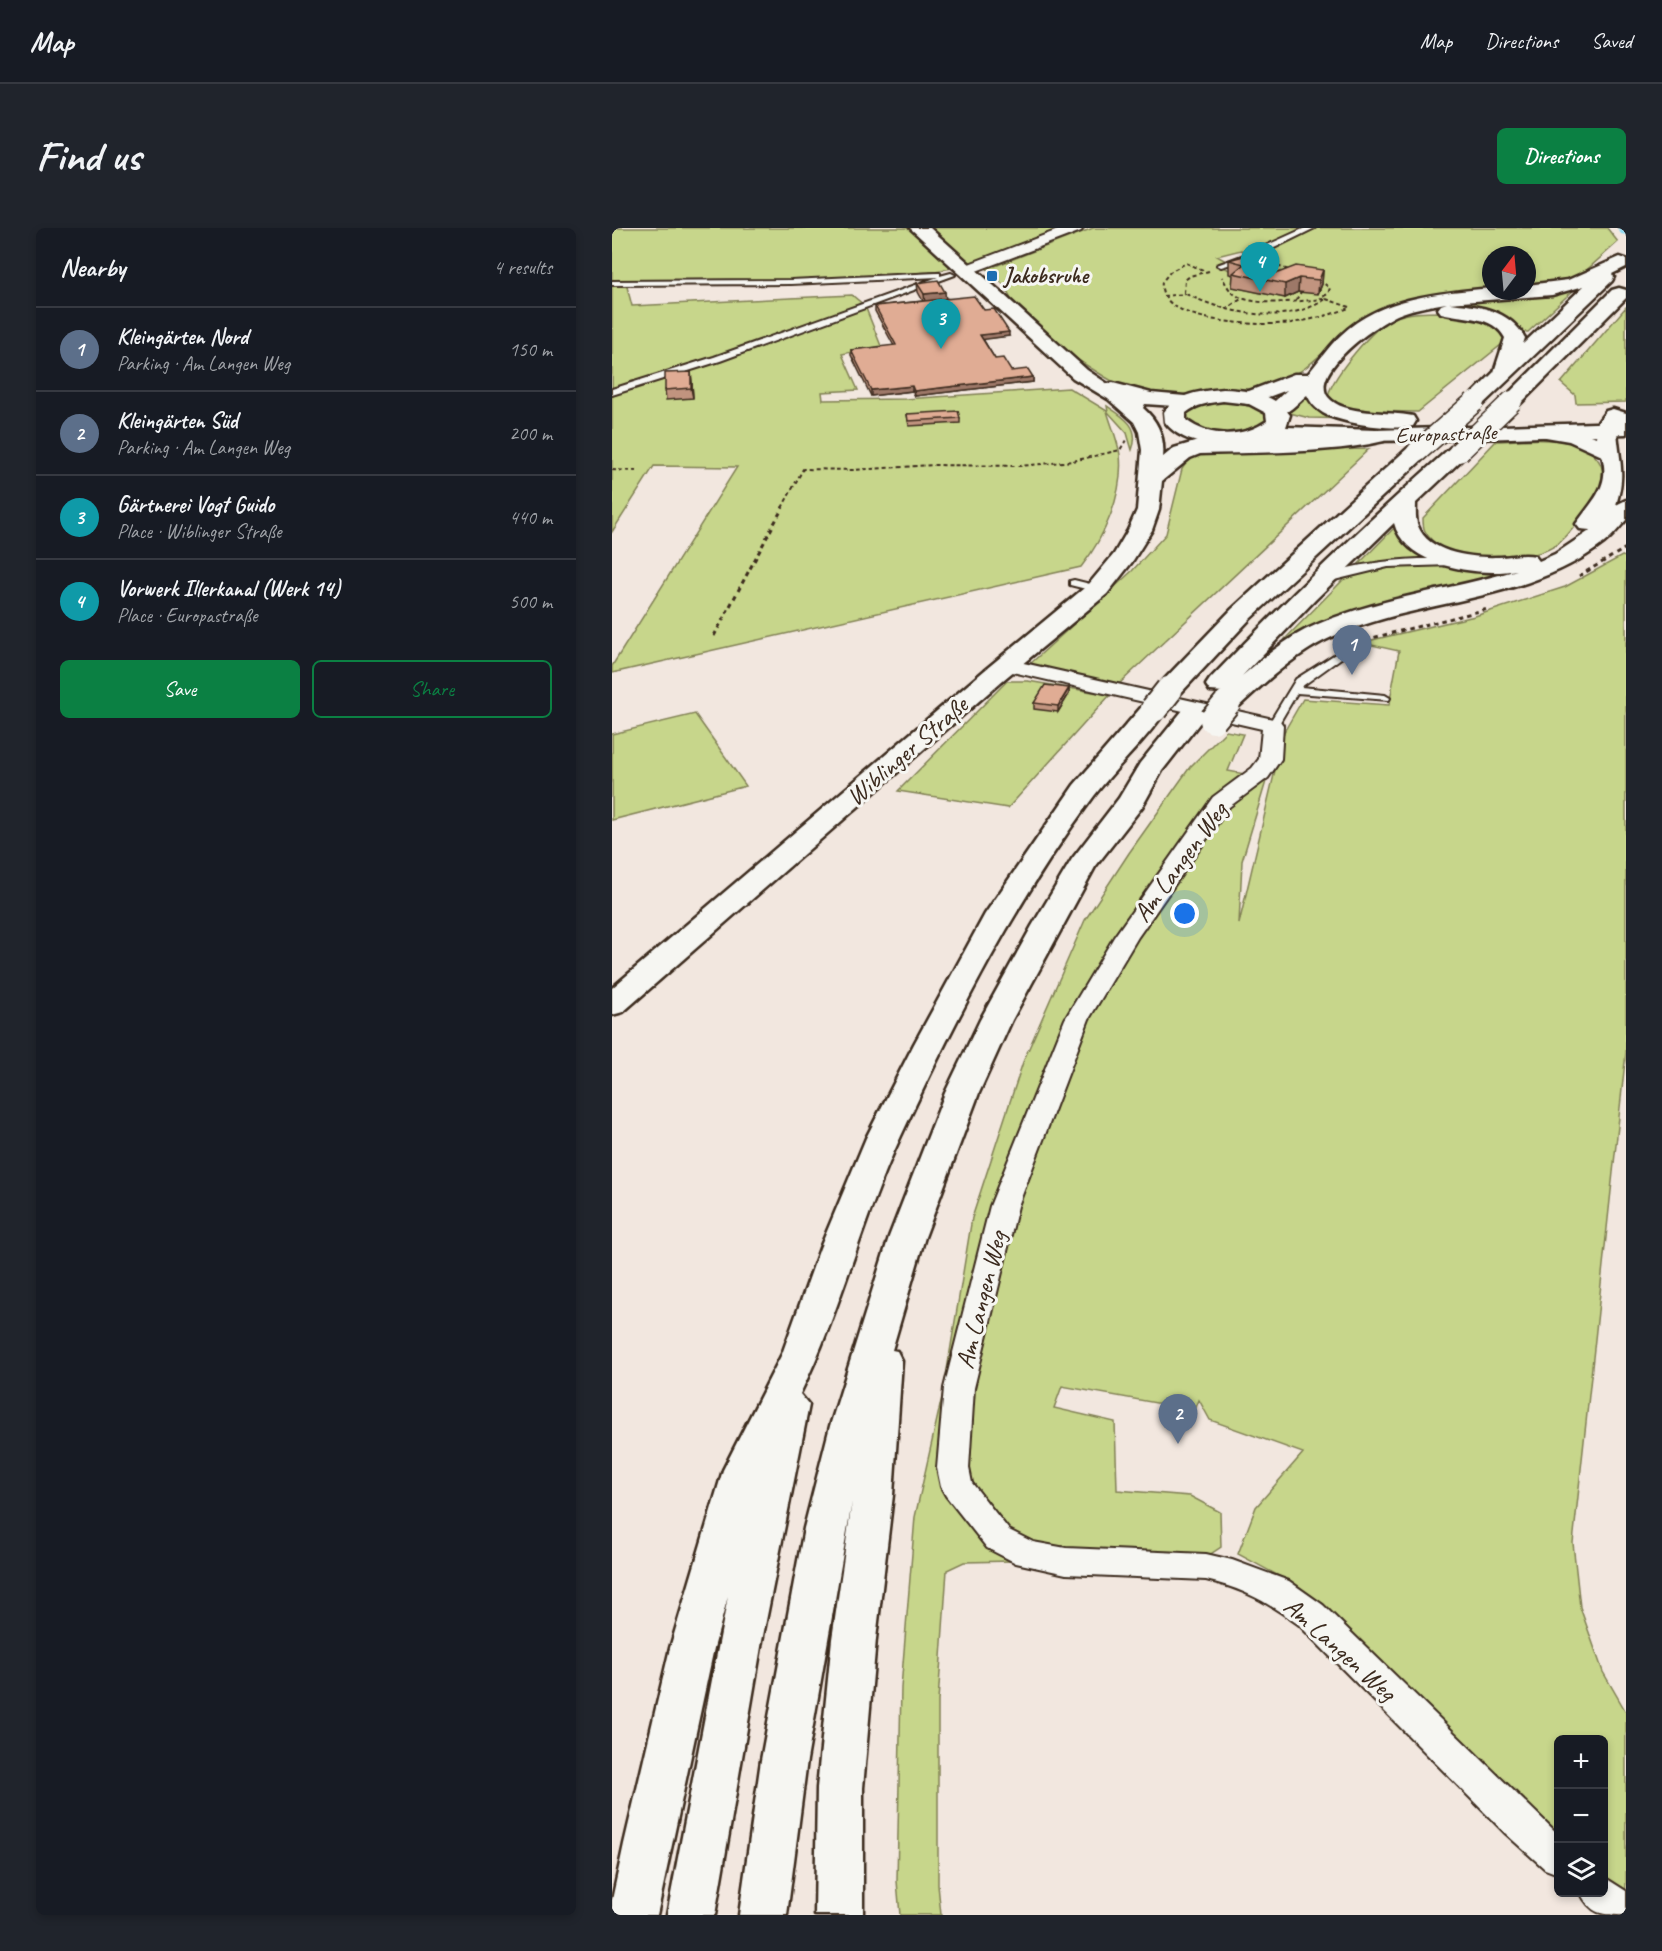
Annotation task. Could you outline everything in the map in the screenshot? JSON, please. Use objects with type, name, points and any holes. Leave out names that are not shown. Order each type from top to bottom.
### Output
[{"type":"main road","points":[[919,228],[958,273],[1092,382],[1115,395],[1209,437]]},
{"type":"main road","points":[[1151,465],[1179,443],[1209,437],[1239,438],[1273,421],[1366,324],[1395,309],[1426,301],[1516,294],[1563,287],[1623,259]]},
{"type":"main road","points":[[633,1915],[646,1844],[692,1648],[743,1470],[801,1354],[838,1248],[883,1138],[930,1044],[1000,914],[1084,791],[1161,700],[1241,614],[1474,402],[1582,301],[1623,259]]},
{"type":"main road","points":[[763,1915],[784,1760],[825,1528],[850,1426],[907,1237],[962,1093],[996,1020],[1082,865],[1132,801],[1150,769],[1209,709],[1318,581],[1459,452],[1626,286]]},
{"type":"main road","points":[[1382,316],[1413,310],[1437,309],[1471,312],[1495,319],[1507,326],[1515,338],[1504,372]]},
{"type":"main road","points":[[1248,398],[1294,382],[1322,368]]},
{"type":"main road","points":[[1322,368],[1313,386],[1319,401],[1329,408],[1362,416],[1405,421]]},
{"type":"main road","points":[[1092,382],[1136,396],[1165,401],[1189,401],[1223,395],[1248,398],[1260,401],[1273,421]]},
{"type":"main road","points":[[1115,395],[1143,419],[1150,432],[1151,465]]},
{"type":"main road","points":[[1151,465],[1177,422],[1175,412],[1189,401]]},
{"type":"main road","name":"Europastraße","points":[[1273,421],[1619,422]]},
{"type":"main road","name":"Europastraße","points":[[1273,421],[1376,436],[1548,431],[1619,422]]},
{"type":"main road","points":[[1404,500],[1406,526],[1413,537],[1440,554],[1464,562],[1489,565],[1523,562],[1554,552],[1568,543],[1594,518],[1613,488],[1616,476],[1611,452],[1619,422]]},
{"type":"main road","points":[[1548,431],[1575,436],[1611,452]]},
{"type":"main road","points":[[1151,465],[1198,448],[1340,441],[1376,436]]},
{"type":"main road","name":"Wiblinger Straße","points":[[612,1005],[1006,665],[1086,586],[1124,557],[1140,530],[1148,510],[1151,465]]},
{"type":"main road","points":[[1209,709],[1302,641],[1353,620],[1460,595],[1542,568],[1569,556],[1592,542],[1613,524],[1626,507]]},
{"type":"main road","points":[[839,1915],[840,1788],[854,1639],[873,1495],[888,1297]]},
{"type":"main road","points":[[692,1915],[738,1653],[801,1354]]},
{"type":"street","points":[[958,273],[1076,228]]},
{"type":"street","points":[[1006,665],[1273,725]]},
{"type":"street","name":"Am Langen Weg","points":[[1273,725],[1270,759],[1260,773],[1221,802],[1126,937],[1077,1019],[1004,1206],[960,1388],[953,1468],[957,1487],[998,1539],[1027,1554],[1066,1562],[1206,1567],[1232,1573],[1277,1591],[1311,1615],[1554,1853]]},
{"type":"street","points":[[1603,1897],[1626,1914]]},
{"type":"lane","points":[[1220,268],[1311,228]]},
{"type":"lane","points":[[612,283],[791,282],[958,273]]},
{"type":"lane","points":[[612,392],[717,359],[958,273]]},
{"type":"lane","points":[[1318,581],[1351,570],[1379,565],[1408,562],[1464,562]]},
{"type":"lane","points":[[1273,725],[1300,681],[1340,654]]},
{"type":"lane","points":[[1294,689],[1385,698]]},
{"type":"path","points":[[1186,294],[1183,287],[1185,280],[1190,276],[1220,268],[1233,293],[1244,298],[1271,301],[1326,299],[1349,308],[1306,321],[1248,323],[1211,319],[1185,312],[1171,305],[1163,296],[1161,285],[1164,276],[1176,268],[1186,263],[1204,271]]},
{"type":"path","points":[[1267,263],[1298,273]]},
{"type":"path","points":[[1317,299],[1328,294],[1330,288],[1319,280]]},
{"type":"path","points":[[1296,300],[1301,292]]},
{"type":"path","points":[[1163,296],[1186,294],[1224,309],[1252,313],[1304,311],[1318,307],[1326,299]]},
{"type":"path","points":[[1224,309],[1244,298]]},
{"type":"path","points":[[1248,323],[1252,313]]},
{"type":"path","points":[[714,636],[803,469],[853,470],[933,465],[1004,467],[1058,463],[1092,458],[1120,450],[1125,445],[1127,437]]},
{"type":"path","points":[[612,470],[638,471]]},
{"type":"green space","points":[[612,228],[1071,228],[976,264],[929,272],[796,281],[612,282]]},
{"type":"green space","points":[[1093,228],[1607,228],[1618,242],[1581,275],[1561,283],[1536,287],[1536,246],[1482,246],[1482,292],[1432,297],[1389,306],[1356,324],[1305,368],[1283,380],[1247,389],[1183,396],[1153,394],[1123,386],[1069,353],[1021,314],[1003,284],[986,268],[993,264],[995,266]],"holes":[[[1241,250],[1256,257],[1285,298],[1233,287],[1243,278],[1217,263],[1226,261],[1217,256]]]},
{"type":"green space","points":[[626,283],[632,306],[852,295],[865,306],[881,346],[842,354],[858,390],[822,392],[823,400],[905,399],[1069,388],[1107,411],[1119,450],[1119,485],[1105,529],[1081,567],[612,673],[612,666],[737,467],[654,466],[612,532],[612,284]]},
{"type":"green space","points":[[1577,287],[1528,332],[1520,332],[1451,307],[1430,304],[1536,300],[1536,295]]},
{"type":"green space","points":[[1626,307],[1626,402],[1576,403],[1575,395],[1561,383]]},
{"type":"green space","points":[[1424,312],[1443,312],[1486,320],[1500,327],[1507,340],[1418,412],[1355,411],[1331,402],[1328,395],[1338,375],[1375,331],[1393,318]]},
{"type":"green space","points":[[1309,390],[1355,419],[1309,418],[1290,413],[1287,407]]},
{"type":"green space","points":[[1218,400],[1245,402],[1267,412],[1268,420],[1251,430],[1225,434],[1200,430],[1185,417],[1188,409]]},
{"type":"green space","points":[[1107,406],[1125,419],[1133,429],[1132,450],[1127,433],[1108,412]]},
{"type":"green space","points":[[1539,439],[1570,443],[1583,447],[1593,454],[1601,465],[1604,478],[1601,490],[1574,527],[1555,546],[1536,554],[1520,557],[1482,558],[1447,550],[1434,542],[1424,530],[1423,518],[1496,441]]},
{"type":"green space","points":[[1369,449],[1119,684],[1030,664],[1132,571],[1166,534],[1182,469],[1189,459],[1211,452]]},
{"type":"green space","points":[[1393,529],[1401,529],[1413,545],[1522,568],[1342,618],[1284,640]]},
{"type":"green space","points":[[1622,556],[1626,557],[1626,1052],[1573,1543],[1580,1607],[1603,1672],[1626,1712],[1626,1896],[1608,1881],[1608,1735],[1554,1735],[1554,1833],[1292,1583],[1238,1554],[1256,1507],[1303,1453],[1210,1420],[1199,1400],[1195,1410],[1062,1386],[1054,1408],[1115,1422],[1117,1490],[1190,1496],[1220,1512],[1221,1547],[1206,1557],[964,1562],[947,1570],[938,1701],[938,1885],[941,1915],[900,1915],[897,1881],[901,1688],[915,1517],[944,1388],[972,1218],[1023,1062],[1085,920],[1190,767],[1226,731],[1243,734],[1228,771],[1267,778],[1242,861],[1239,924],[1284,732],[1303,699],[1389,705],[1399,651],[1367,644],[1368,641],[1475,616],[1565,587]]},
{"type":"green space","points":[[1007,681],[1028,681],[1110,695],[1008,808],[898,791]]},
{"type":"green space","points":[[695,714],[746,786],[612,820],[612,734]]},
{"type":"building","points":[[1251,254],[1272,263],[1267,270],[1278,273],[1296,266],[1323,270],[1319,280],[1299,278],[1285,284],[1233,273],[1244,264],[1229,260]]},
{"type":"building","points":[[938,280],[945,292],[924,294],[917,283]]},
{"type":"building","points":[[974,296],[984,310],[994,309],[1009,332],[980,335],[995,359],[1003,358],[1011,371],[1028,369],[1033,377],[914,391],[912,386],[871,390],[851,350],[896,345],[875,306]]},
{"type":"building","points":[[691,372],[691,388],[665,390],[665,373]]},
{"type":"building","points":[[958,411],[960,418],[908,421],[907,414]]},
{"type":"building","points":[[1045,685],[1069,688],[1058,706],[1034,703]]},
{"type":"place","name":"Jakobsruhe","points":[[992,276]]},
{"type":"place","name":"Vorwerk Illerkanal (Werk 14)","points":[[1260,292]]},
{"type":"place","name":"Gärtnerei Vogt Guido","points":[[941,349]]},
{"type":"place","name":"Kleingärten Nord","points":[[1352,675]]},
{"type":"place","name":"Kleingärten Süd","points":[[1178,1444]]}]
